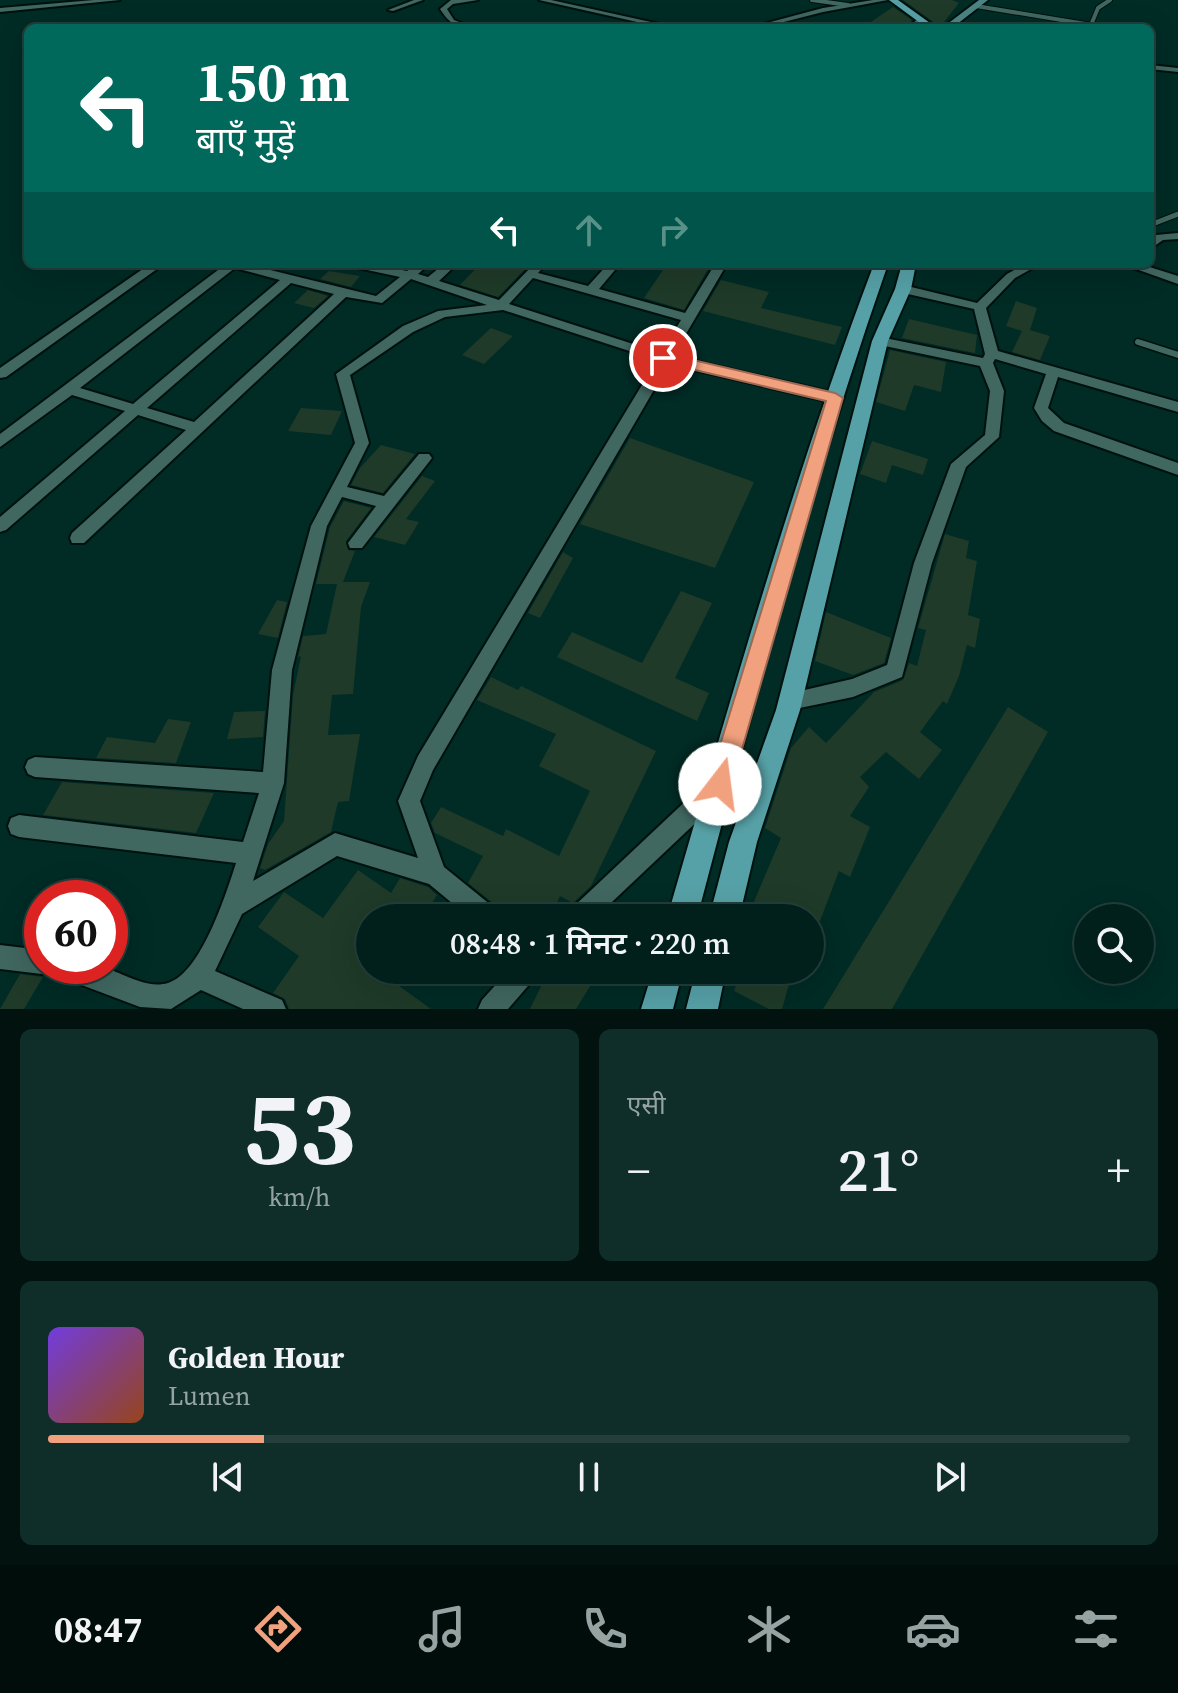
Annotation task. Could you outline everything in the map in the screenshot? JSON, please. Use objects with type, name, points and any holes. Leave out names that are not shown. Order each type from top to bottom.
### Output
[{"type":"main road","points":[[893,0],[928,24]]},
{"type":"main road","points":[[686,904],[835,398],[880,268]]},
{"type":"main road","points":[[728,904],[743,842],[790,701],[880,341],[903,289],[908,268]]},
{"type":"main road","points":[[657,1009],[664,984]]},
{"type":"main road","points":[[702,1009],[708,984]]},
{"type":"street","points":[[0,10],[117,0]]},
{"type":"street","points":[[391,10],[420,0]]},
{"type":"street","points":[[441,0],[475,0]]},
{"type":"street","points":[[542,0],[655,24]]},
{"type":"street","points":[[767,24],[845,3],[885,0]]},
{"type":"street","points":[[451,2],[443,9],[447,18],[461,24]]},
{"type":"street","points":[[951,24],[980,3]]},
{"type":"street","points":[[915,24],[921,19]]},
{"type":"street","points":[[1154,67],[1178,70]]},
{"type":"street","points":[[1154,242],[1160,237],[1178,236]]},
{"type":"street","points":[[1,374],[152,268]]},
{"type":"street","points":[[0,442],[228,268]]},
{"type":"street","points":[[248,268],[378,300],[418,268]]},
{"type":"street","points":[[373,268],[409,275]]},
{"type":"street","points":[[394,268],[499,307],[663,358],[835,398]]},
{"type":"street","points":[[430,282],[446,268]]},
{"type":"street","points":[[591,291],[611,268]]},
{"type":"street","points":[[435,875],[409,801],[425,763],[719,268]]},
{"type":"street","points":[[980,307],[1011,276],[1026,268]]},
{"type":"street","points":[[1141,268],[1178,280]]},
{"type":"street","points":[[1153,268],[1154,272]]},
{"type":"street","points":[[113,984],[140,994],[171,996],[199,977],[234,906],[273,783],[282,670],[319,526],[362,443],[343,374],[408,329],[442,314],[499,307],[535,269],[591,291],[689,318]]},
{"type":"street","points":[[0,526],[288,279]]},
{"type":"street","points":[[903,289],[980,307]]},
{"type":"street","points":[[78,538],[343,293]]},
{"type":"street","points":[[790,701],[853,688],[895,671],[923,563],[959,464],[992,437],[997,391],[980,307]]},
{"type":"street","points":[[880,341],[1053,372],[1178,407]]},
{"type":"street","points":[[1053,372],[1041,408],[1047,418],[1059,427],[1178,469]]},
{"type":"street","points":[[69,389],[196,428]]},
{"type":"street","points":[[356,543],[424,458]]},
{"type":"street","points":[[337,490],[388,503]]},
{"type":"street","points":[[35,767],[273,783]]},
{"type":"street","points":[[593,904],[720,784]]},
{"type":"street","points":[[19,826],[252,854]]},
{"type":"street","points":[[234,906],[335,844],[435,875],[471,904]]},
{"type":"street","points":[[0,957],[24,960]]},
{"type":"street","points":[[199,977],[273,1009]]},
{"type":"street","points":[[491,1009],[513,984]]},
{"type":"lane","points":[[812,0],[845,3]]},
{"type":"lane","points":[[1091,24],[1098,8],[1110,0]]},
{"type":"lane","points":[[980,3],[1086,24]]},
{"type":"lane","points":[[1154,223],[1178,214]]},
{"type":"lane","points":[[1138,342],[1178,355]]},
{"type":"building","points":[[903,0],[952,0],[959,3],[942,24],[936,24]]},
{"type":"building","points":[[893,7],[912,20],[908,24],[868,24]]},
{"type":"building","points":[[476,268],[526,268],[498,297],[460,285]]},
{"type":"building","points":[[664,268],[709,268],[684,310],[644,298]]},
{"type":"building","points":[[329,271],[360,276],[351,287],[320,279]]},
{"type":"building","points":[[721,280],[769,292],[761,308],[842,327],[835,345],[703,311]]},
{"type":"building","points":[[308,290],[328,296],[314,308],[294,303]]},
{"type":"building","points":[[1016,301],[1037,308],[1030,330],[1050,336],[1040,360],[1012,352],[1022,331],[1006,326]]},
{"type":"building","points":[[909,319],[977,335],[975,353],[902,338]]},
{"type":"building","points":[[491,328],[513,336],[484,364],[462,355]]},
{"type":"building","points":[[890,350],[946,362],[941,392],[914,385],[905,411],[876,402]]},
{"type":"building","points":[[301,408],[342,411],[331,435],[288,431]]},
{"type":"building","points":[[630,438],[754,482],[715,568],[580,524]]},
{"type":"building","points":[[872,441],[928,459],[923,475],[892,465],[886,483],[860,474]]},
{"type":"building","points":[[381,445],[415,454],[383,493],[351,485],[360,468]]},
{"type":"building","points":[[422,476],[435,481],[406,519],[419,522],[405,545],[374,537]]},
{"type":"building","points":[[344,501],[371,508],[346,541],[348,550],[355,551],[343,582],[370,582],[361,607],[353,694],[332,695],[328,735],[360,734],[349,801],[338,802],[331,832],[265,870],[260,868],[268,844],[284,821],[293,695],[301,656],[298,657],[303,636],[326,634],[337,584],[316,584],[330,527]]},
{"type":"building","points":[[945,534],[969,541],[966,558],[977,561],[968,615],[980,619],[975,648],[967,645],[947,704],[943,701],[920,732],[942,750],[919,779],[886,752],[860,777],[869,787],[850,816],[870,827],[850,877],[839,871],[824,910],[824,904],[753,904],[781,838],[765,828],[791,748],[809,727],[826,743],[874,692],[903,680],[909,663],[917,666],[926,630],[918,628]]},
{"type":"building","points":[[563,552],[573,558],[540,618],[528,613]]},
{"type":"building","points":[[681,591],[712,603],[675,678],[709,693],[697,721],[557,657],[572,632],[642,663]]},
{"type":"building","points":[[277,600],[287,602],[278,638],[258,634]]},
{"type":"building","points":[[826,612],[891,638],[884,663],[853,675],[815,661]]},
{"type":"building","points":[[491,677],[518,690],[521,686],[656,751],[591,886],[573,903],[560,896],[556,904],[494,904],[468,883],[483,856],[435,833],[431,823],[441,807],[503,836],[506,829],[559,856],[590,791],[539,766],[556,734],[477,700]]},
{"type":"building","points":[[1008,707],[1048,732],[892,1009],[823,1009]]},
{"type":"building","points":[[265,711],[263,737],[227,739],[234,712]]},
{"type":"building","points":[[168,719],[191,722],[176,763],[96,758],[107,737],[155,743]]},
{"type":"building","points":[[62,782],[214,793],[196,833],[43,815]]},
{"type":"building","points":[[358,870],[391,893],[400,878],[428,887],[437,895],[432,904],[356,904],[356,984],[396,984],[431,1009],[289,1009],[285,999],[273,993],[299,956],[258,927],[284,892],[323,918]]},
{"type":"building","points":[[20,974],[24,975],[24,984],[39,984],[24,1009],[0,1009]]},
{"type":"building","points":[[542,984],[591,984],[576,1009],[530,1009]]},
{"type":"building","points":[[737,984],[789,984],[782,1009],[769,1009],[734,991]]},
{"type":"route","points":[[663,358],[835,398],[749,676],[720,784]]}]
